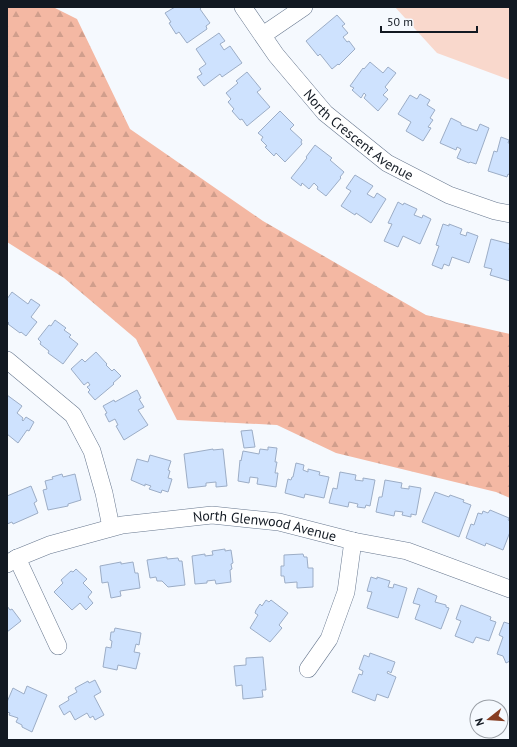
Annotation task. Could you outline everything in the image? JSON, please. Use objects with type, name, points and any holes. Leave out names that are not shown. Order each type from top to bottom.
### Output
[{"type":"street","name":"North Crescent Avenue","points":[[243,7],[276,55],[325,113],[387,163],[449,195],[495,211],[510,214]]},
{"type":"street","points":[[263,35],[304,7]]},
{"type":"street","points":[[7,360],[73,415],[92,451],[104,493],[111,527]]},
{"type":"street","name":"North Glenwood Avenue","points":[[58,646],[12,561],[49,544],[122,525],[212,516],[279,522],[353,542],[407,551],[510,589]]},
{"type":"street","points":[[308,669],[329,639],[346,592],[353,542]]},
{"type":"shaded area","points":[[395,7],[510,7],[510,80],[437,53]]},
{"type":"green space","points":[[7,7],[53,7],[77,19],[130,129],[263,221],[426,315],[510,334],[510,498],[496,492],[336,453],[277,425],[177,420],[136,339],[64,278],[7,242]]},
{"type":"building","points":[[175,7],[202,7],[200,9],[210,23],[206,26],[207,29],[187,43],[179,32],[176,34],[165,13]]},
{"type":"building","points":[[337,15],[345,24],[342,26],[348,33],[343,37],[347,42],[349,41],[355,49],[339,65],[338,64],[332,69],[320,54],[318,56],[306,41]]},
{"type":"building","points":[[219,33],[225,41],[220,44],[224,50],[230,46],[242,63],[222,77],[220,74],[204,86],[197,77],[202,74],[199,69],[206,64],[196,49]]},
{"type":"building","points":[[370,62],[383,73],[388,67],[396,73],[385,87],[388,90],[383,95],[388,99],[378,111],[364,98],[366,95],[364,93],[361,98],[352,90],[354,88],[350,86],[363,68],[364,69]]},
{"type":"building","points":[[247,72],[261,89],[257,92],[270,107],[247,126],[242,119],[240,120],[232,111],[234,109],[228,102],[231,99],[226,93],[238,83],[236,81]]},
{"type":"building","points":[[420,94],[430,100],[427,105],[435,110],[430,118],[433,120],[428,127],[431,128],[423,141],[406,131],[411,122],[398,114],[410,95],[417,99]]},
{"type":"building","points":[[280,111],[294,125],[290,129],[302,140],[302,144],[285,162],[276,153],[274,156],[265,147],[267,146],[261,140],[263,137],[258,133]]},
{"type":"building","points":[[451,118],[461,123],[461,125],[477,131],[480,124],[489,128],[476,164],[457,158],[461,149],[457,147],[456,150],[440,143]]},
{"type":"building","points":[[501,137],[509,140],[508,143],[510,143],[510,175],[508,174],[507,177],[488,171],[494,151],[497,152]]},
{"type":"building","points":[[315,145],[332,158],[330,160],[344,172],[326,196],[317,189],[318,187],[314,183],[309,189],[302,183],[301,186],[291,178]]},
{"type":"building","points":[[355,175],[373,186],[367,194],[374,198],[377,193],[386,199],[371,223],[356,213],[355,215],[341,206],[351,191],[346,188]]},
{"type":"building","points":[[398,202],[417,209],[414,215],[422,218],[423,215],[431,219],[420,244],[403,236],[398,247],[384,241],[392,224],[388,223]]},
{"type":"building","points":[[443,224],[449,226],[449,224],[462,229],[460,234],[466,236],[467,232],[478,236],[469,263],[452,257],[449,266],[444,264],[442,269],[432,265],[439,246],[436,245]]},
{"type":"building","points":[[491,239],[510,244],[510,281],[490,275],[492,269],[484,267]]},
{"type":"building","points":[[12,292],[28,304],[31,299],[40,305],[31,317],[37,322],[26,336],[8,324],[9,323],[7,321],[7,299]]},
{"type":"building","points":[[55,320],[66,328],[64,330],[71,335],[69,337],[78,344],[63,364],[48,353],[49,351],[40,344],[41,342],[38,339]]},
{"type":"building","points":[[96,352],[112,371],[114,369],[121,376],[95,400],[88,392],[90,390],[87,387],[90,385],[88,382],[84,385],[71,369],[82,359],[85,362]]},
{"type":"building","points":[[137,390],[141,398],[139,399],[144,407],[138,410],[148,425],[124,440],[116,426],[118,425],[115,419],[109,422],[105,414],[107,413],[103,406],[114,400],[115,402]]},
{"type":"building","points":[[7,395],[22,406],[17,413],[23,418],[23,421],[26,417],[34,422],[29,431],[27,430],[18,443],[7,434]]},
{"type":"building","points":[[252,430],[255,447],[244,448],[241,431]]},
{"type":"building","points":[[268,447],[277,448],[275,473],[278,473],[276,487],[257,484],[258,478],[250,477],[249,483],[238,481],[240,460],[241,461],[243,451],[259,454],[260,449],[268,450]]},
{"type":"building","points":[[213,449],[223,449],[227,486],[216,487],[216,482],[206,483],[206,486],[188,488],[184,454]]},
{"type":"building","points":[[150,455],[171,461],[168,470],[170,471],[168,478],[172,479],[168,492],[162,490],[161,493],[149,489],[151,486],[145,484],[145,486],[131,480],[137,459],[148,462]]},
{"type":"building","points":[[296,463],[304,465],[303,470],[308,472],[308,469],[320,472],[319,475],[329,477],[324,498],[305,494],[304,498],[285,493],[288,479],[291,480],[293,477]]},
{"type":"building","points":[[340,472],[356,475],[355,480],[363,481],[363,478],[375,480],[370,506],[366,505],[365,508],[357,507],[358,504],[349,502],[348,507],[329,503],[333,488],[337,489]]},
{"type":"building","points":[[62,474],[63,477],[75,474],[81,500],[68,504],[68,506],[48,510],[43,490],[47,489],[45,481]]},
{"type":"building","points":[[385,480],[402,483],[401,488],[409,489],[409,486],[421,488],[416,515],[411,514],[411,517],[402,515],[403,512],[395,511],[394,516],[376,512],[379,497],[382,497]]},
{"type":"building","points":[[31,486],[37,501],[34,503],[38,513],[13,524],[12,522],[7,524],[7,496]]},
{"type":"building","points":[[435,492],[464,500],[463,502],[471,505],[459,537],[422,522]]},
{"type":"building","points":[[490,510],[509,518],[508,520],[510,521],[510,532],[503,550],[486,543],[485,546],[466,538],[471,524],[474,525],[478,513],[482,514],[483,511],[488,513]]},
{"type":"building","points":[[225,549],[225,551],[231,550],[233,563],[231,564],[232,569],[230,570],[231,582],[216,584],[215,580],[207,581],[207,583],[195,584],[192,556],[205,554],[205,556],[213,555],[212,551]]},
{"type":"building","points":[[303,554],[304,557],[307,557],[308,568],[313,568],[313,587],[297,588],[297,582],[285,583],[284,576],[281,576],[281,566],[284,566],[284,555]]},
{"type":"building","points":[[167,557],[167,559],[178,558],[179,561],[182,561],[185,585],[168,587],[162,581],[157,581],[156,577],[150,578],[147,560]]},
{"type":"building","points":[[121,562],[121,564],[133,562],[135,573],[138,573],[140,588],[120,591],[121,596],[111,598],[108,582],[102,583],[100,566]]},
{"type":"building","points":[[76,569],[87,579],[83,583],[92,592],[88,597],[93,603],[86,610],[80,603],[72,610],[54,592],[63,583],[61,580],[71,571],[73,572]]},
{"type":"building","points":[[371,577],[377,579],[377,577],[390,581],[388,587],[393,588],[394,584],[407,588],[398,618],[367,608],[372,592],[367,591]]},
{"type":"building","points":[[418,588],[437,596],[435,602],[446,605],[446,607],[449,608],[441,629],[415,619],[420,605],[413,603]]},
{"type":"building","points":[[266,600],[269,602],[271,600],[288,613],[279,625],[282,628],[270,642],[250,628],[258,615],[255,613],[256,610],[260,604],[262,606]]},
{"type":"building","points":[[461,605],[491,617],[490,620],[496,622],[489,641],[476,637],[473,643],[455,636],[461,621],[456,619]]},
{"type":"building","points":[[7,606],[10,610],[12,609],[21,621],[7,632]]},
{"type":"building","points":[[504,622],[510,624],[510,661],[506,663],[503,656],[497,654],[503,637],[499,635]]},
{"type":"building","points":[[115,628],[141,633],[139,645],[136,644],[134,652],[140,653],[136,669],[118,665],[117,670],[103,667],[106,647],[111,648],[111,632],[114,632]]},
{"type":"building","points":[[370,653],[395,662],[391,673],[388,671],[387,673],[396,677],[388,698],[377,694],[375,701],[352,692],[359,674],[362,675],[363,671],[359,669],[364,655],[369,657]]},
{"type":"building","points":[[263,657],[266,690],[262,690],[263,697],[243,699],[242,685],[236,686],[234,666],[246,665],[246,658]]},
{"type":"building","points":[[95,680],[101,692],[94,696],[104,715],[95,720],[93,716],[90,718],[87,713],[75,720],[70,711],[64,715],[59,706],[69,700],[68,697],[77,692],[75,688],[88,681],[89,683]]},
{"type":"building","points":[[27,686],[47,695],[32,732],[22,727],[22,725],[16,722],[18,718],[9,715],[10,713],[7,712],[7,702],[13,688],[24,694]]}]
